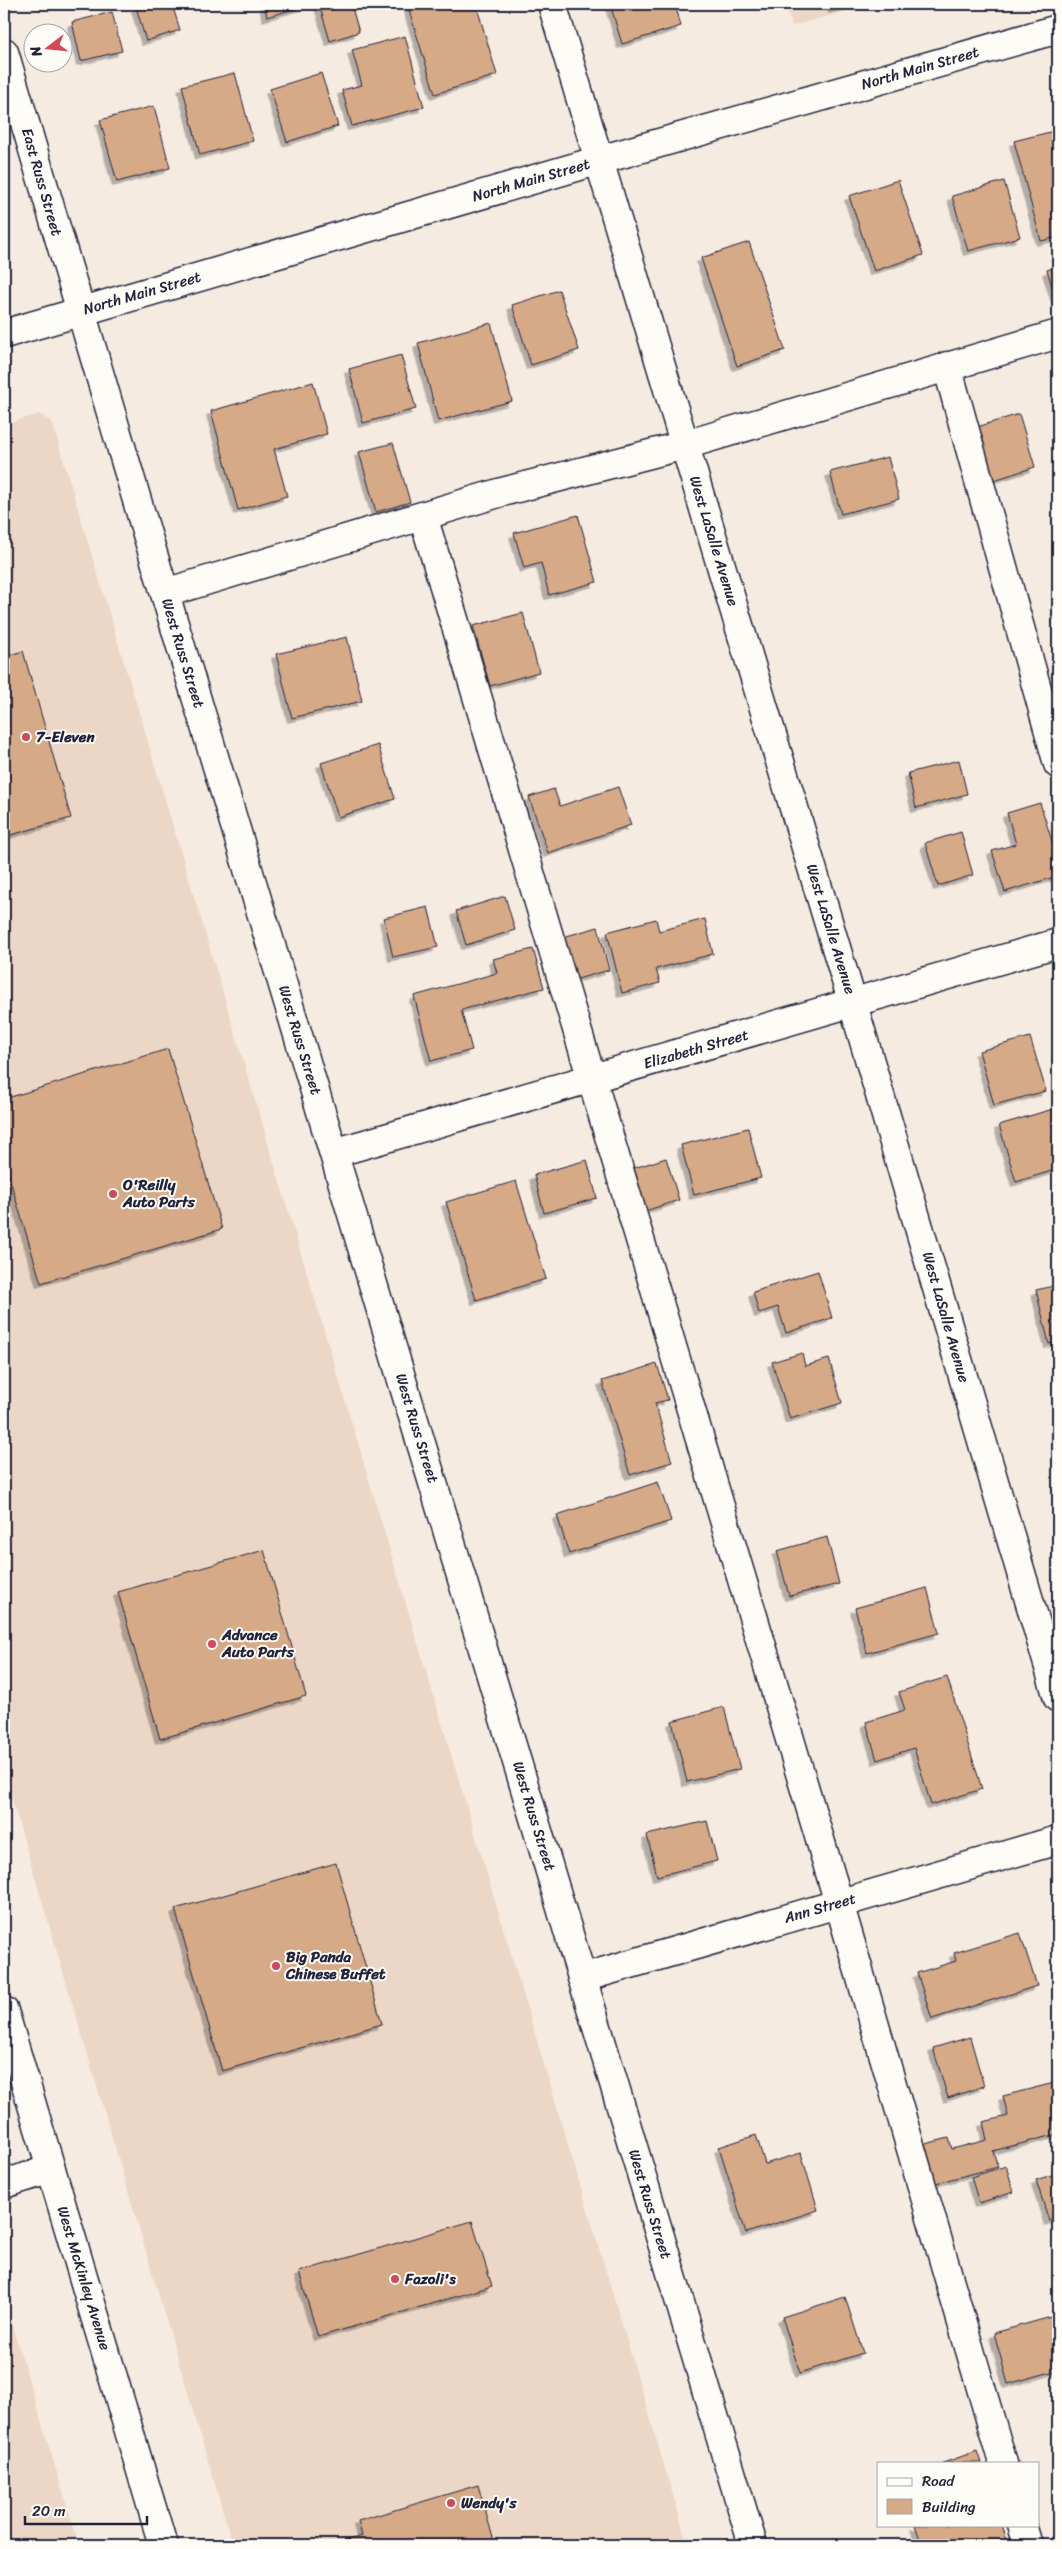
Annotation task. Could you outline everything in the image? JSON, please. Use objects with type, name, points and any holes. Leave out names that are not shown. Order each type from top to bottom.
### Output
[{"type":"street","name":"West LaSalle Avenue","points":[[552,4],[853,1004],[1058,1698]]},
{"type":"street","name":"North Main Street","points":[[4,334],[1058,29]]},
{"type":"street","name":"East Russ Street","points":[[4,52],[80,311]]},
{"type":"street","name":"West Russ Street","points":[[80,311],[753,2545]]},
{"type":"street","points":[[165,593],[502,492],[685,445],[1058,334]]},
{"type":"street","points":[[947,366],[1058,764]]},
{"type":"street","points":[[423,516],[839,1902],[1003,2462]]},
{"type":"street","name":"Elizabeth Street","points":[[334,1153],[1058,943]]},
{"type":"street","name":"Ann Street","points":[[582,1978],[1058,1840]]},
{"type":"street","name":"West McKinley Avenue","points":[[4,2011],[163,2545]]},
{"type":"street","points":[[4,2184],[51,2169]]},
{"type":"street","points":[[1022,2526],[1028,2545]]},
{"type":"shaded area","points":[[785,4],[872,4],[792,26]]},
{"type":"shaded area","points":[[39,414],[52,422],[688,2545],[233,2545],[4,1773],[4,425]]},
{"type":"shaded area","points":[[4,2299],[79,2545],[4,2545]]},
{"type":"building","points":[[146,4],[172,4],[180,30],[146,41],[136,7]]},
{"type":"building","points":[[264,4],[303,4],[304,6],[267,17]]},
{"type":"building","points":[[319,4],[351,4],[359,32],[330,41]]},
{"type":"building","points":[[407,4],[476,4],[497,75],[435,94]]},
{"type":"building","points":[[610,4],[675,4],[681,26],[622,44]]},
{"type":"building","points":[[832,4],[851,4],[833,9]]},
{"type":"building","points":[[112,12],[122,51],[81,61],[72,22]]},
{"type":"building","points":[[405,36],[424,107],[352,126],[342,90],[362,85],[352,50]]},
{"type":"building","points":[[235,73],[253,141],[200,155],[182,86]]},
{"type":"building","points":[[321,73],[338,126],[287,142],[270,89]]},
{"type":"building","points":[[154,106],[170,168],[117,182],[100,120]]},
{"type":"building","points":[[1058,130],[1058,237],[1041,241],[1014,141]]},
{"type":"building","points":[[898,180],[923,255],[874,271],[849,196]]},
{"type":"building","points":[[1004,181],[1020,237],[968,251],[952,196]]},
{"type":"building","points":[[749,242],[785,350],[737,366],[701,258]]},
{"type":"building","points":[[1058,266],[1058,305],[1047,270]]},
{"type":"building","points":[[559,290],[579,350],[531,365],[512,305]]},
{"type":"building","points":[[491,323],[512,401],[438,421],[418,343]]},
{"type":"building","points":[[401,355],[416,409],[363,423],[349,369]]},
{"type":"building","points":[[313,382],[327,434],[274,449],[287,496],[238,510],[211,411]]},
{"type":"building","points":[[1019,414],[1035,467],[991,481],[974,428]]},
{"type":"building","points":[[393,443],[410,502],[376,512],[359,452]]},
{"type":"building","points":[[888,457],[899,499],[841,514],[830,472]]},
{"type":"building","points":[[578,515],[597,582],[549,595],[541,563],[524,568],[514,533]]},
{"type":"building","points":[[523,613],[539,672],[490,686],[473,626]]},
{"type":"building","points":[[347,637],[362,701],[292,718],[276,654]]},
{"type":"building","name":"7-Eleven","points":[[23,651],[71,818],[4,837],[4,657]]},
{"type":"building","points":[[378,745],[395,799],[338,817],[321,763]]},
{"type":"building","points":[[959,760],[967,794],[916,808],[908,773]]},
{"type":"building","points":[[618,787],[631,825],[548,853],[529,797],[554,789],[560,806]]},
{"type":"building","points":[[1040,803],[1058,860],[1058,876],[1005,892],[992,851],[1016,844],[1007,813]]},
{"type":"building","points":[[961,832],[973,875],[938,886],[925,843]]},
{"type":"building","points":[[505,896],[515,930],[466,945],[456,911]]},
{"type":"building","points":[[428,907],[438,947],[393,957],[384,918]]},
{"type":"building","points":[[656,919],[659,931],[705,919],[713,954],[656,969],[660,983],[622,993],[607,932]]},
{"type":"building","points":[[598,927],[609,970],[574,980],[563,937]]},
{"type":"building","points":[[533,949],[544,988],[461,1010],[472,1050],[431,1061],[414,996],[497,973],[493,959]]},
{"type":"building","points":[[1030,1037],[1046,1091],[994,1105],[979,1051]]},
{"type":"building","name":"O'Reilly Auto Parts","points":[[168,1049],[222,1229],[41,1283],[4,1160],[4,1099]]},
{"type":"building","points":[[1053,1109],[1058,1127],[1058,1169],[1016,1182],[999,1125]]},
{"type":"building","points":[[748,1128],[761,1178],[694,1195],[681,1145]]},
{"type":"building","points":[[666,1158],[679,1200],[645,1211],[631,1169]]},
{"type":"building","points":[[587,1160],[597,1198],[544,1213],[534,1175]]},
{"type":"building","points":[[516,1181],[546,1279],[476,1300],[446,1202]]},
{"type":"building","points":[[818,1271],[832,1318],[786,1333],[778,1307],[759,1313],[753,1292]]},
{"type":"building","points":[[1058,1285],[1058,1341],[1049,1344],[1036,1290]]},
{"type":"building","points":[[802,1353],[805,1366],[829,1359],[842,1403],[790,1419],[772,1362]]},
{"type":"building","points":[[657,1364],[668,1400],[655,1403],[672,1462],[630,1475],[602,1381]]},
{"type":"building","points":[[658,1482],[671,1521],[569,1554],[557,1515]]},
{"type":"building","points":[[827,1537],[839,1584],[789,1596],[777,1551]]},
{"type":"building","name":"Advance Auto Parts","points":[[264,1550],[306,1696],[160,1739],[118,1592]]},
{"type":"building","points":[[927,1588],[939,1633],[867,1653],[855,1608]]},
{"type":"building","points":[[947,1677],[982,1789],[931,1805],[914,1748],[877,1760],[866,1722],[905,1710],[899,1692]]},
{"type":"building","points":[[724,1707],[740,1769],[687,1782],[672,1721]]},
{"type":"building","points":[[707,1821],[717,1861],[657,1876],[647,1835]]},
{"type":"building","points":[[336,1863],[382,2024],[222,2071],[175,1909]]},
{"type":"building","points":[[1020,1933],[1037,1986],[932,2019],[917,1973],[956,1961],[954,1953]]},
{"type":"building","points":[[970,2037],[984,2086],[948,2098],[933,2048]]},
{"type":"building","points":[[1058,2082],[1058,2134],[993,2151],[998,2167],[936,2183],[925,2144],[949,2138],[952,2149],[987,2140],[983,2122],[1008,2116],[1003,2096]]},
{"type":"building","points":[[756,2135],[765,2164],[801,2153],[818,2210],[746,2233],[719,2147]]},
{"type":"building","points":[[1006,2166],[1014,2192],[979,2203],[971,2177]]},
{"type":"building","points":[[1058,2173],[1058,2218],[1049,2221],[1036,2180]]},
{"type":"building","name":"Fazoli's","points":[[472,2221],[492,2286],[318,2337],[299,2272]]},
{"type":"building","points":[[845,2297],[863,2353],[800,2373],[782,2317]]},
{"type":"building","points":[[1058,2315],[1058,2370],[1008,2384],[994,2333]]},
{"type":"building","points":[[977,2451],[981,2462],[946,2462]]},
{"type":"building","name":"Wendy's","points":[[478,2485],[495,2545],[330,2545],[362,2536],[358,2521]]},
{"type":"building","points":[[915,2526],[1002,2526],[1007,2540],[993,2545],[922,2545]]},
{"type":"place","name":"7-Eleven","points":[[26,737]]},
{"type":"place","name":"O'Reilly Auto Parts","points":[[113,1194]]},
{"type":"place","name":"Advance Auto Parts","points":[[212,1644]]},
{"type":"place","name":"Big Panda Chinese Buffet","points":[[276,1966]]},
{"type":"place","name":"Fazoli's","points":[[395,2279]]},
{"type":"place","name":"Wendy's","points":[[451,2503]]}]
